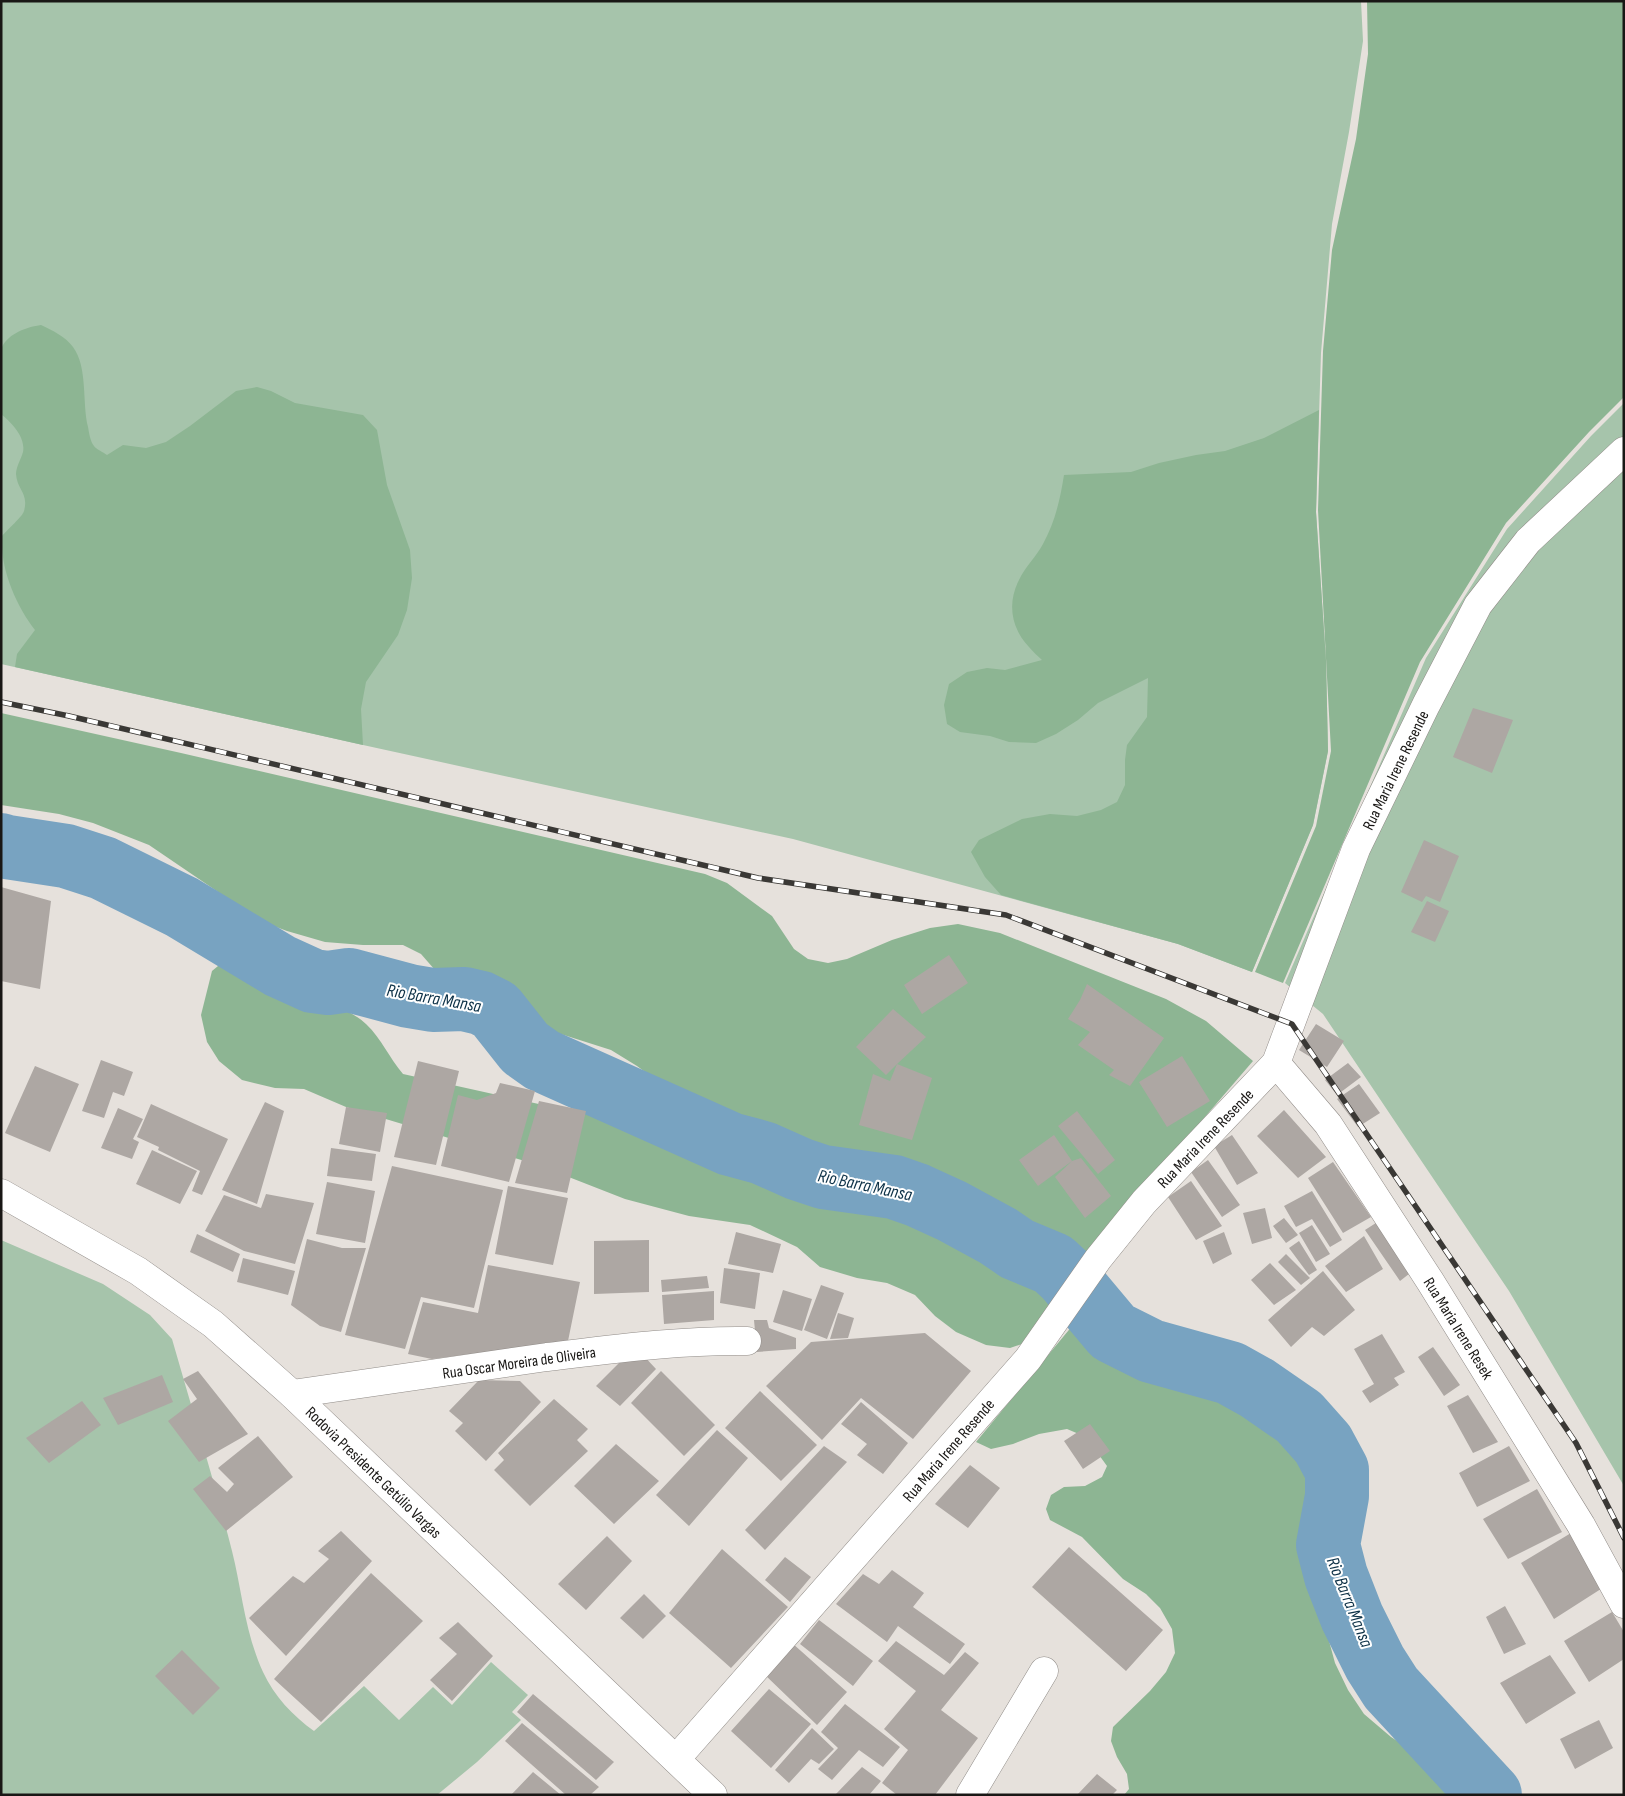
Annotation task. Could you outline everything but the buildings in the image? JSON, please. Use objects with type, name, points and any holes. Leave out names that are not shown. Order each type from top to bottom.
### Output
[{"type":"street","name":"Rua Maria Irene Resende","points":[[676,1759],[1038,1346],[1098,1259],[1144,1202],[1276,1063],[1356,848],[1478,604],[1528,541],[1624,450]]},
{"type":"street","name":"Rua Maria Irene Resek","points":[[1276,1063],[1328,1124],[1424,1273],[1581,1525],[1624,1604]]},
{"type":"street","name":"Rodovia Presidente Getúlio Vargas","points":[[1,1193],[138,1271],[213,1324],[292,1394],[713,1795]]},
{"type":"street","name":"Rua Oscar Moreira de Oliveira","points":[[292,1394],[645,1345],[718,1340],[747,1341]]},
{"type":"street","points":[[970,1795],[1044,1671]]},
{"type":"green space","points":[[1,1],[1361,1],[1363,41],[1332,224],[1321,353],[1316,512],[1326,661],[1328,751],[1313,825],[1252,972],[1178,944],[793,839],[1,664]]},
{"type":"green space","points":[[1367,1],[1624,1],[1624,397],[1589,432],[1506,523],[1420,662],[1283,983],[1255,972],[1316,826],[1331,751],[1318,510],[1323,351],[1332,250],[1356,139],[1368,54]]},
{"type":"green space","points":[[41,325],[67,340],[78,355],[83,375],[86,417],[91,439],[95,447],[107,455],[123,445],[146,448],[166,442],[236,391],[257,387],[271,391],[295,403],[363,415],[377,430],[387,485],[410,550],[412,578],[407,610],[398,635],[366,682],[361,709],[363,745],[15,667],[17,654],[35,630],[11,586],[2,548],[2,536],[21,516],[24,511],[25,500],[16,474],[23,452],[22,441],[13,426],[1,414],[1,351],[5,342],[14,334],[30,327]]},
{"type":"green space","points":[[1624,403],[1624,1486],[1509,1291],[1323,1014],[1285,983],[1426,658],[1507,529],[1591,436]]},
{"type":"green space","points":[[1319,410],[1316,512],[1326,661],[1328,751],[1313,825],[1252,972],[1178,944],[1001,895],[985,877],[971,852],[979,840],[1022,819],[1050,814],[1077,816],[1101,810],[1117,802],[1125,785],[1127,745],[1147,717],[1148,678],[1098,703],[1078,720],[1056,734],[1036,743],[1009,742],[990,736],[960,732],[947,724],[944,705],[949,684],[967,672],[987,668],[1005,670],[1042,660],[1018,632],[1012,606],[1015,589],[1021,575],[1040,549],[1051,527],[1059,502],[1064,475],[1131,472],[1159,463],[1225,451],[1264,438]]},
{"type":"green space","points":[[1,713],[705,874],[727,883],[772,916],[794,949],[808,959],[828,963],[847,959],[892,940],[930,928],[958,924],[1000,933],[1166,999],[1206,1021],[1253,1061],[1077,1266],[953,1187],[923,1175],[833,1160],[795,1151],[726,1127],[699,1112],[637,1066],[611,1050],[545,1029],[494,992],[465,987],[435,970],[421,954],[403,945],[363,945],[325,942],[287,931],[252,918],[224,896],[149,845],[93,823],[59,814],[1,805]]},
{"type":"green space","points":[[226,963],[246,967],[278,987],[336,1006],[357,1017],[377,1036],[403,1074],[603,1118],[653,1136],[697,1161],[708,1165],[760,1170],[828,1205],[858,1211],[884,1212],[914,1220],[964,1242],[988,1256],[1017,1282],[1040,1287],[1053,1297],[1056,1306],[1022,1344],[1010,1348],[986,1345],[956,1332],[935,1316],[915,1295],[887,1283],[857,1278],[820,1267],[797,1247],[750,1225],[689,1216],[625,1199],[538,1165],[346,1107],[304,1089],[275,1088],[242,1080],[219,1061],[207,1042],[201,1015],[212,971]]},
{"type":"green space","points":[[1,1240],[103,1284],[150,1315],[172,1339],[225,1524],[248,1627],[257,1657],[267,1681],[285,1705],[299,1719],[314,1731],[364,1686],[399,1720],[433,1687],[452,1705],[491,1662],[528,1695],[512,1712],[521,1720],[477,1762],[437,1795],[1,1795]]},
{"type":"green space","points":[[1073,1325],[1098,1347],[1150,1375],[1221,1397],[1252,1403],[1266,1413],[1284,1436],[1303,1466],[1310,1485],[1308,1533],[1313,1582],[1335,1663],[1348,1690],[1364,1714],[1391,1737],[1425,1759],[1465,1795],[1124,1795],[1129,1789],[1127,1774],[1117,1757],[1111,1741],[1113,1727],[1150,1691],[1166,1672],[1175,1653],[1172,1629],[1160,1608],[1146,1594],[1123,1579],[1082,1537],[1050,1520],[1046,1509],[1051,1495],[1064,1487],[1085,1486],[1102,1477],[1107,1466],[1086,1437],[1067,1429],[1039,1434],[1013,1444],[991,1449],[976,1442]]},
{"type":"waterway","name":"Rio Barra Mansa","points":[[1,845],[66,856],[103,868],[182,907],[280,966],[313,981],[328,983],[349,980],[409,996],[433,1000],[464,999],[481,1003],[495,1010],[525,1048],[542,1060],[730,1144],[763,1153],[823,1177],[894,1187],[952,1211],[998,1236],[1017,1249],[1053,1264],[1066,1276],[1113,1332],[1151,1351],[1230,1373],[1257,1388],[1299,1417],[1323,1444],[1337,1470],[1337,1496],[1328,1545],[1336,1576],[1352,1617],[1375,1663],[1391,1688],[1490,1795]]},
{"type":"railway","points":[[1,702],[69,716],[758,878],[1006,915],[1292,1024],[1576,1443],[1624,1538]]}]
